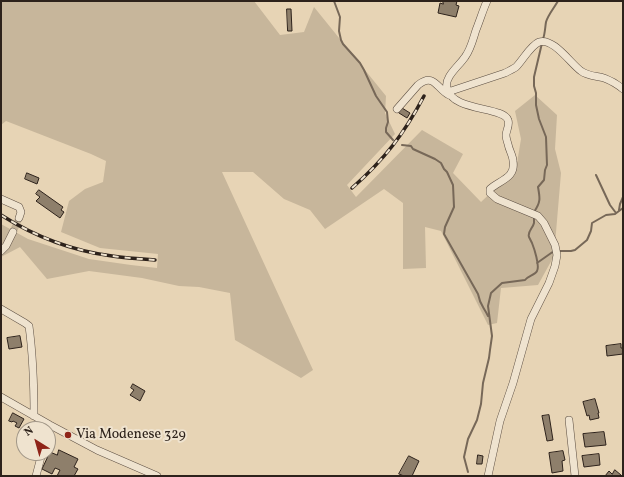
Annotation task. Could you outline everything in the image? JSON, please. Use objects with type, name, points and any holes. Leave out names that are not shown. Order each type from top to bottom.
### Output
[{"type":"street","points":[[487,1],[466,56],[446,82],[447,88],[449,93],[456,101],[469,106],[499,113],[508,120],[509,125],[506,136],[513,160],[514,170],[509,177],[490,189],[490,193],[496,199],[538,216],[544,223],[555,246],[557,255],[549,283],[531,320],[514,383],[500,422],[488,476]]},
{"type":"street","points":[[397,109],[420,83],[428,80],[433,81],[442,90],[449,93],[511,70],[532,47],[542,42],[548,42],[556,48],[584,74],[609,80],[623,89]]},
{"type":"street","points":[[1,199],[19,207],[21,212],[20,218]]},
{"type":"street","points":[[1,251],[6,246],[13,232]]},
{"type":"street","points":[[1,309],[29,326],[34,374],[34,416]]},
{"type":"street","points":[[1,397],[34,416],[40,421]]},
{"type":"street","points":[[569,420],[575,476]]},
{"type":"street","points":[[56,432],[157,476]]},
{"type":"street","points":[[36,476],[40,461]]},
{"type":"shaded area","points":[[1,1],[254,1],[280,35],[304,32],[314,7],[386,96],[385,113],[395,134],[347,185],[356,197],[422,130],[463,154],[453,173],[481,202],[516,169],[521,139],[515,111],[535,95],[557,115],[555,149],[561,173],[554,256],[538,285],[501,288],[497,323],[488,325],[441,231],[425,227],[426,268],[403,269],[403,203],[384,189],[325,229],[310,210],[284,199],[253,172],[222,172],[313,370],[301,378],[235,340],[230,293],[199,287],[179,286],[142,278],[89,271],[47,279],[20,247],[1,257],[1,224],[28,239],[89,259],[157,268],[158,254],[100,248],[61,232],[69,201],[85,189],[103,182],[106,161],[6,121],[1,125]]},
{"type":"building","points":[[443,1],[457,1],[456,5],[459,6],[456,17],[438,13],[440,3],[443,4]]},
{"type":"building","points":[[287,9],[291,9],[292,31],[288,31]]},
{"type":"building","points":[[402,108],[410,113],[407,118],[399,113]]},
{"type":"building","points":[[27,173],[39,178],[37,184],[25,179]]},
{"type":"building","points":[[39,190],[63,207],[61,210],[64,212],[60,218],[36,201],[40,197],[36,194]]},
{"type":"building","points":[[20,336],[22,347],[9,349],[7,338]]},
{"type":"building","points":[[621,344],[623,354],[607,356],[606,346]]},
{"type":"building","points":[[133,384],[145,391],[140,401],[130,395],[134,390],[131,388]]},
{"type":"building","points":[[595,399],[599,418],[590,420],[589,415],[587,416],[583,402]]},
{"type":"building","points":[[13,413],[24,419],[23,421],[16,421],[16,422],[9,421]]},
{"type":"building","points":[[549,415],[553,440],[547,441],[542,416]]},
{"type":"building","points":[[604,432],[606,445],[585,447],[583,434]]},
{"type":"building","points":[[59,450],[78,459],[74,467],[78,469],[74,476],[57,476],[60,470],[55,468],[52,474],[42,469],[46,461],[56,461]]},
{"type":"building","points":[[563,451],[565,460],[562,461],[563,471],[552,473],[549,453]]},
{"type":"building","points":[[599,454],[600,465],[584,467],[582,456]]},
{"type":"building","points":[[478,455],[483,456],[482,464],[477,464]]},
{"type":"building","points":[[409,456],[419,461],[412,476],[404,476],[399,474]]},
{"type":"building","points":[[615,470],[621,475],[620,476],[605,476],[609,471],[612,474]]},
{"type":"waterway","points":[[334,1],[340,17],[339,31],[341,40],[360,63],[376,96],[387,112],[388,122],[386,132],[393,140]]},
{"type":"waterway","points":[[543,39],[547,19],[558,1]]},
{"type":"waterway","points":[[534,212],[539,200],[538,187],[544,180],[547,165],[546,137],[539,119],[534,86],[534,77],[542,43]]},
{"type":"waterway","points":[[402,145],[411,146],[413,149],[435,159],[441,163],[447,172],[453,185],[454,207],[445,227],[444,234],[478,294],[488,316]]},
{"type":"waterway","points":[[596,175],[610,205],[616,213]]},
{"type":"waterway","points":[[619,210],[623,197]]},
{"type":"waterway","points":[[558,251],[575,250],[587,240],[591,231],[592,223],[606,215],[615,214],[623,208]]},
{"type":"waterway","points":[[468,472],[464,457],[468,439],[477,420],[481,404],[483,383],[492,336],[488,306],[491,293],[502,283],[525,280],[537,271],[538,265],[533,245],[529,237],[529,232],[534,223],[534,216]]},
{"type":"waterway","points":[[537,263],[554,251]]},
{"type":"tunnel","points":[[13,232],[19,218]]},
{"type":"railway","points":[[352,188],[384,157],[409,122],[424,96]]},
{"type":"railway","points":[[1,215],[27,230],[54,242],[97,254],[155,260]]},
{"type":"place","name":"Via Modenese 329","points":[[68,435]]}]
